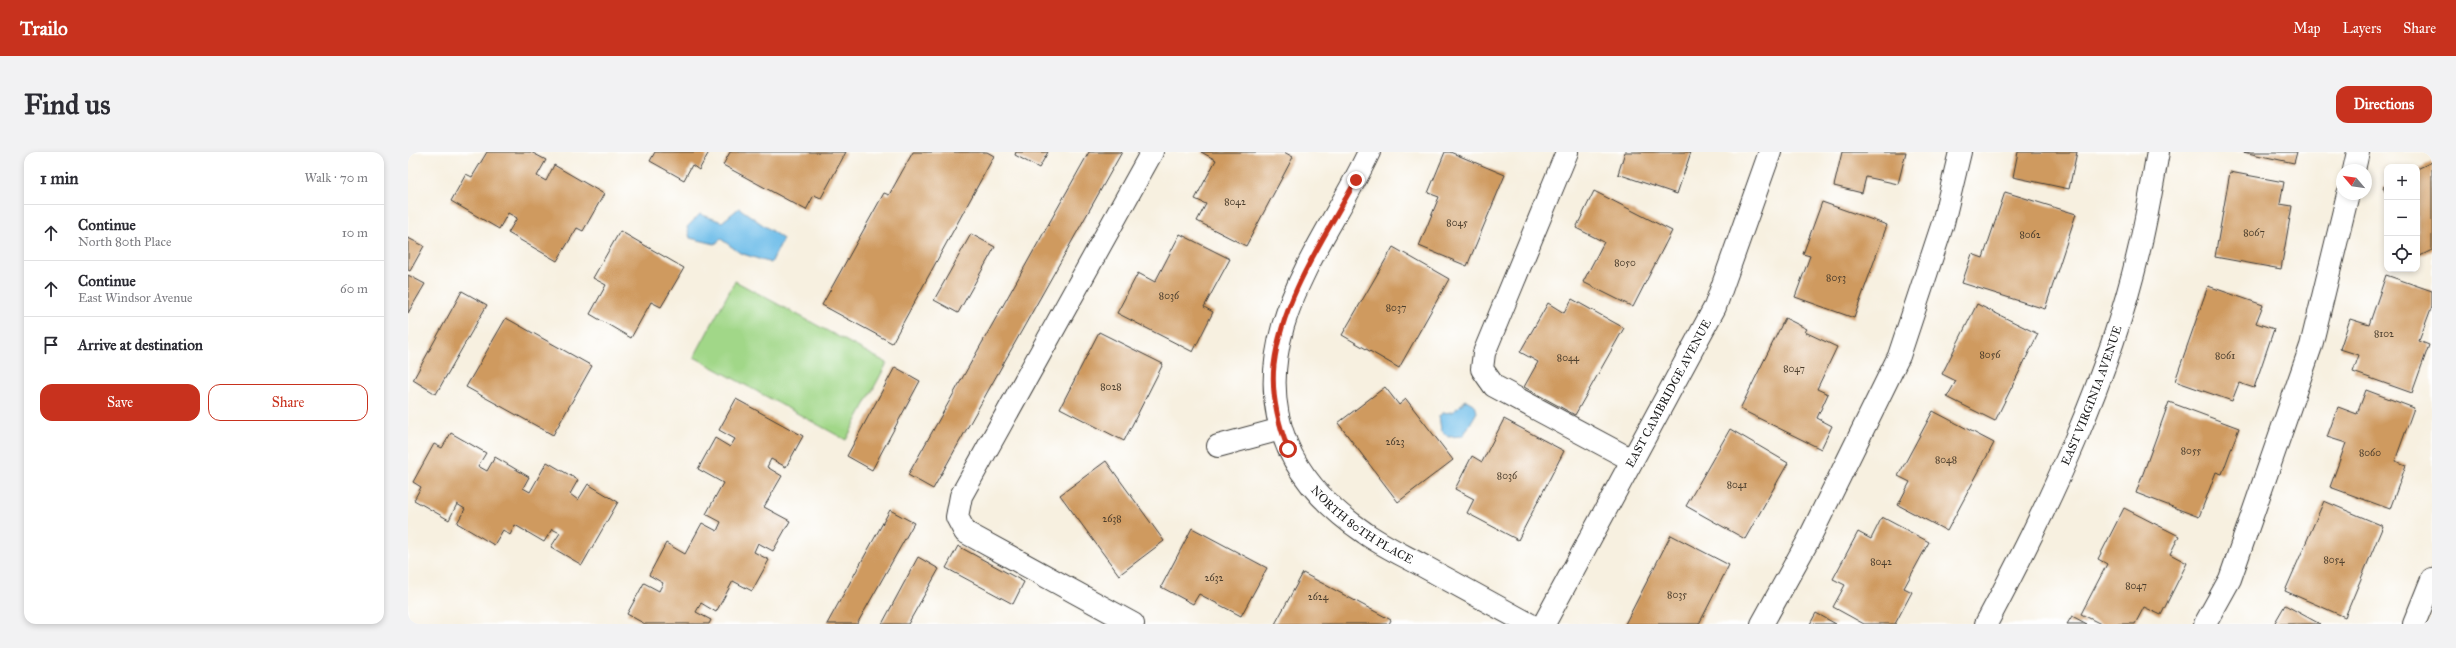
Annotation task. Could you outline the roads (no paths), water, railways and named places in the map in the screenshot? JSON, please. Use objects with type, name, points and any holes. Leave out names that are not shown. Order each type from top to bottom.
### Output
[{"type":"street","points":[[1133,624],[965,532],[958,517],[961,496],[1152,152]]},
{"type":"street","name":"NORTH 80TH PLACE","points":[[1369,152],[1298,287],[1284,326],[1274,366],[1276,408],[1281,429],[1288,449],[1306,480],[1331,507],[1365,534],[1529,624]]},
{"type":"street","points":[[1567,152],[1484,353],[1482,369],[1494,386],[1632,460]]},
{"type":"street","name":"EAST CAMBRIDGE AVENUE","points":[[1544,624],[1715,307],[1770,152]]},
{"type":"street","points":[[1762,624],[1808,541],[1899,356],[1943,223],[1960,152]]},
{"type":"street","name":"EAST VIRGINIA AVENUE","points":[[1986,624],[2019,562],[2067,460],[2108,354],[2139,250],[2158,152]]},
{"type":"street","points":[[2355,164],[2358,152]]},
{"type":"street","points":[[2205,624],[2230,579],[2311,346],[2347,200]]},
{"type":"street","points":[[1218,446],[1281,429]]},
{"type":"street","points":[[2414,624],[2432,579]]},
{"type":"water","points":[[739,208],[783,239],[771,263],[740,253],[721,239],[715,244],[690,238],[687,227],[700,214],[722,222]]},
{"type":"water","points":[[1466,400],[1475,405],[1477,412],[1463,436],[1448,437],[1441,430],[1439,416],[1443,413],[1452,412]]}]
